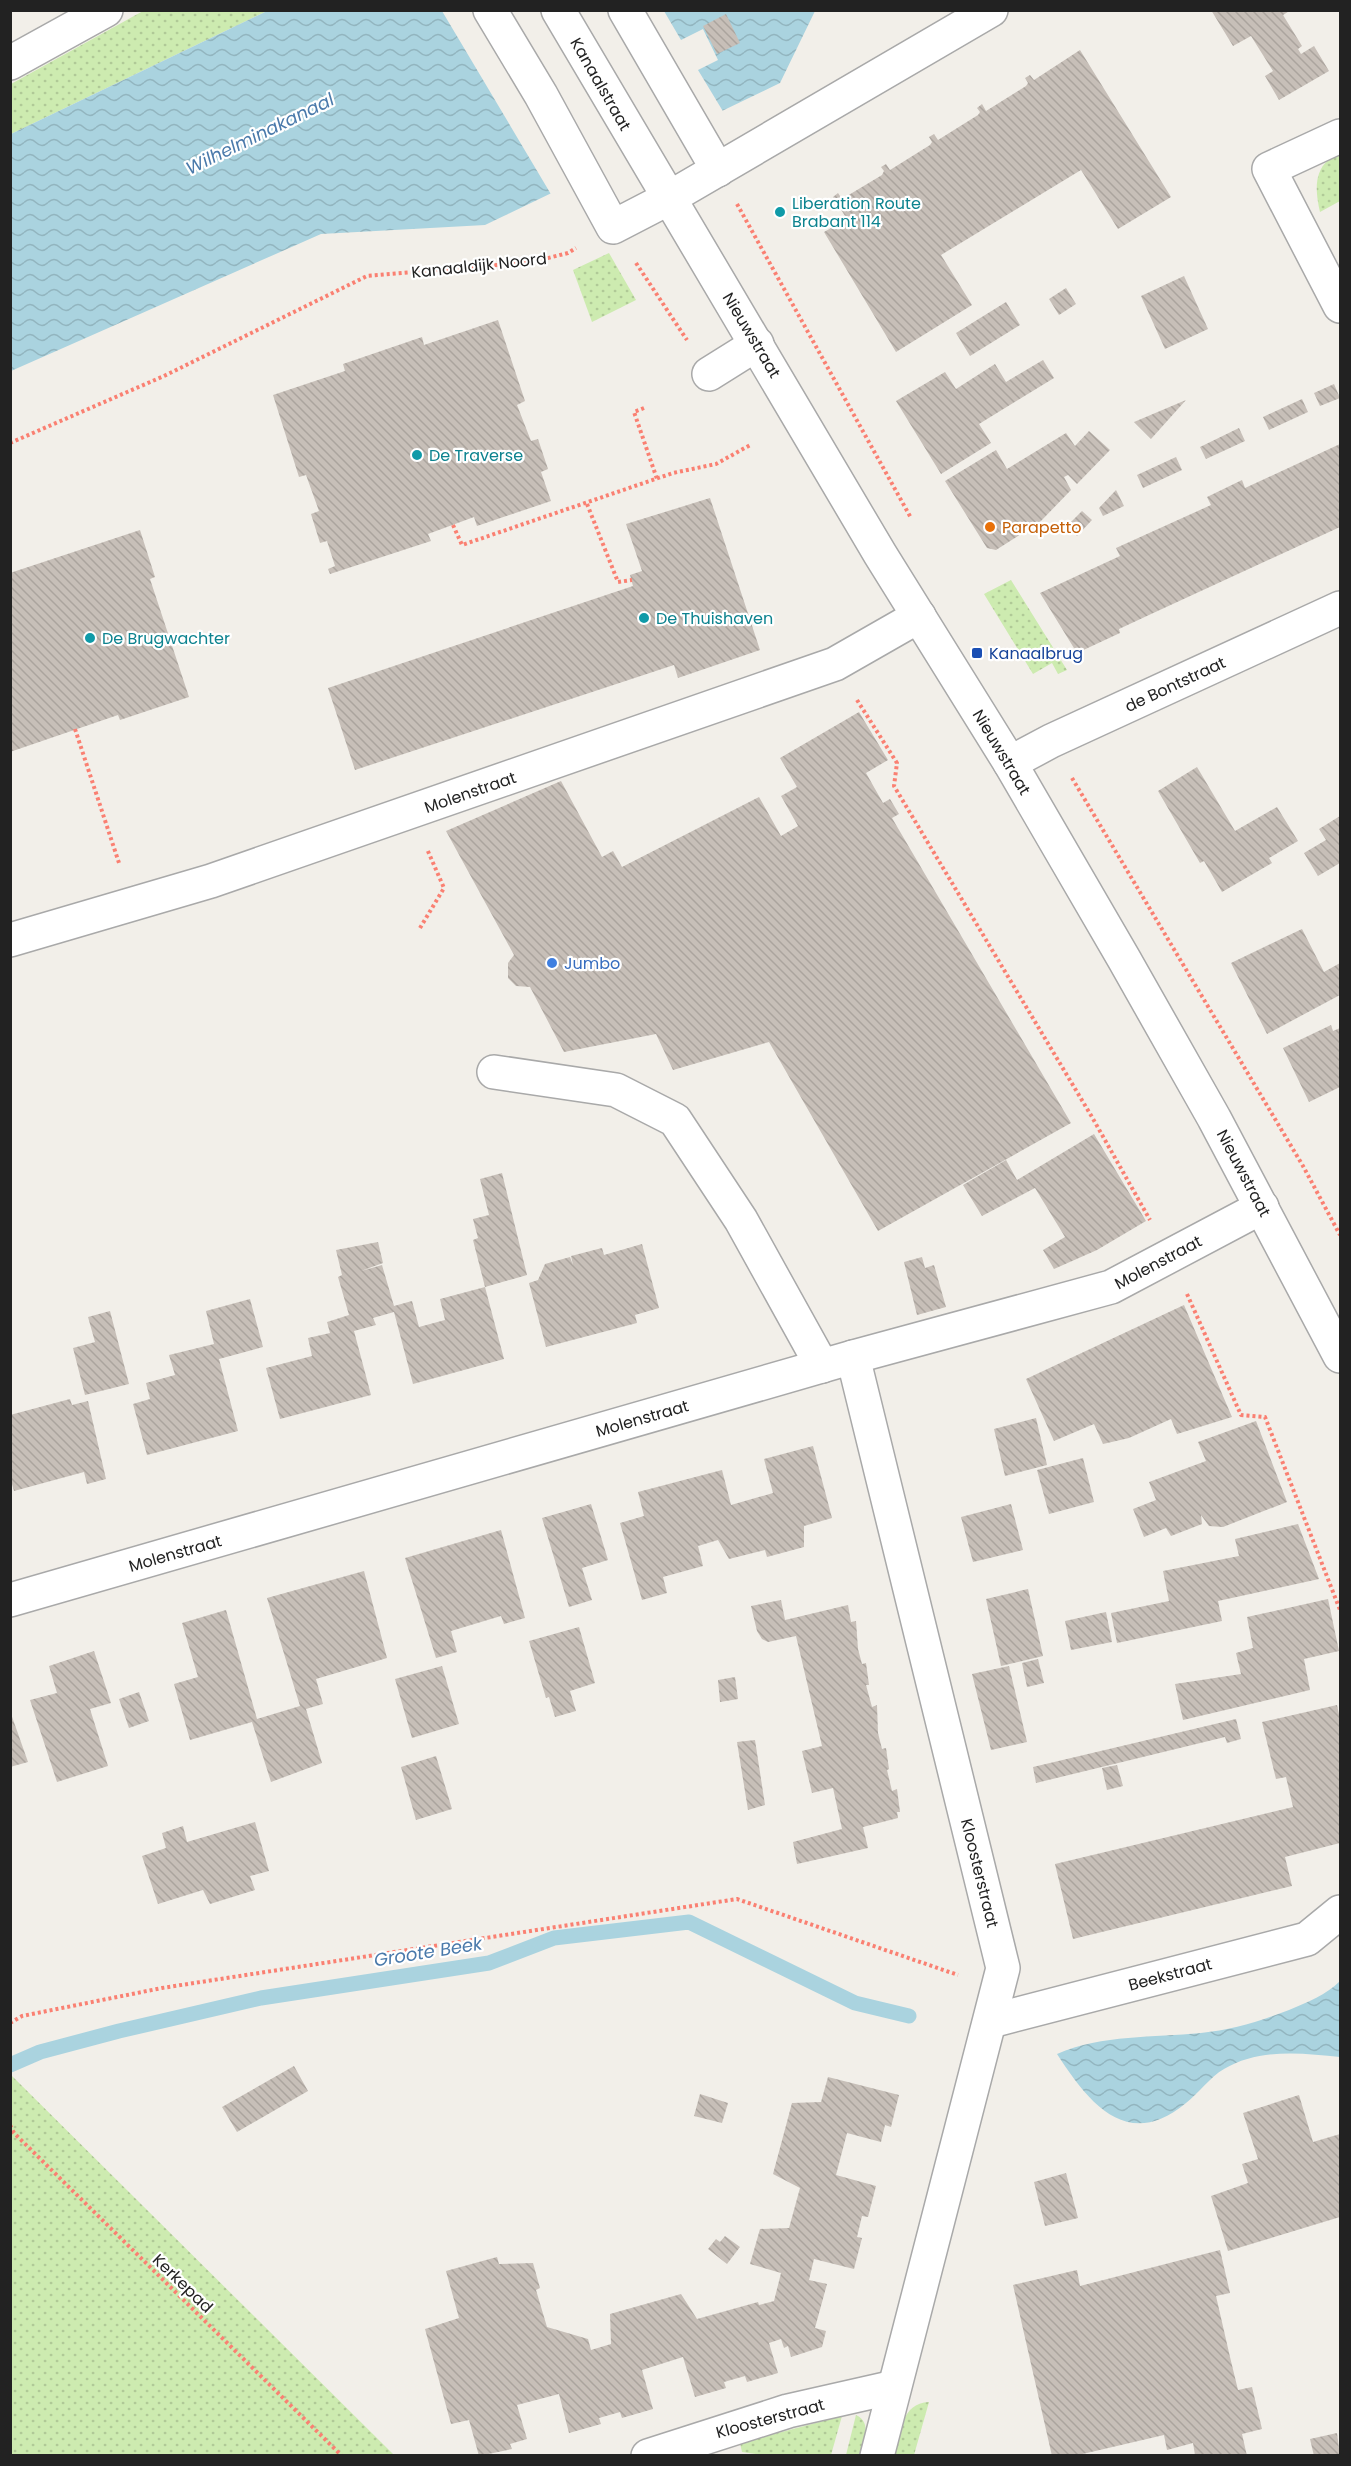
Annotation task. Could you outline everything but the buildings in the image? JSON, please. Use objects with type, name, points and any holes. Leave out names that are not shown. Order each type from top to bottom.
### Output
[{"type":"street","points":[[10,63],[106,10]]},
{"type":"street","points":[[490,10],[590,184],[612,227],[718,170],[991,10]]},
{"type":"street","name":"Kanaalstraat","points":[[558,10],[645,159]]},
{"type":"street","points":[[625,10],[718,170]]},
{"type":"street","points":[[1341,136],[1269,170],[1341,306]]},
{"type":"street","name":"Nieuwstraat","points":[[645,159],[919,616],[1010,763],[1125,959],[1262,1207],[1341,1356]]},
{"type":"street","points":[[709,374],[757,344]]},
{"type":"street","name":"de Bontstraat","points":[[1010,763],[1061,736],[1341,608]]},
{"type":"street","name":"Molenstraat","points":[[10,940],[211,881],[835,664],[919,616]]},
{"type":"street","points":[[494,1072],[616,1090],[675,1120],[741,1220],[822,1366]]},
{"type":"street","name":"Molenstraat","points":[[10,1600],[853,1357],[1111,1287],[1262,1207]]},
{"type":"street","name":"Kloosterstraat","points":[[853,1357],[1003,1968],[877,2456]]},
{"type":"street","name":"Beekstraat","points":[[991,2021],[1307,1939],[1341,1912]]},
{"type":"street","name":"Kloosterstraat","points":[[648,2456],[789,2411],[894,2387]]},
{"type":"path","points":[[612,227],[709,374]]},
{"type":"path","name":"Kanaaldijk Noord","points":[[10,442],[164,376],[367,276],[532,262],[568,253],[612,227]]},
{"type":"path","points":[[644,408],[634,412],[657,479]]},
{"type":"path","points":[[453,525],[462,545],[657,479],[716,464],[752,444]]},
{"type":"path","points":[[587,504],[618,582],[632,580]]},
{"type":"path","points":[[835,664],[897,763],[894,786],[1092,1118],[1170,1256],[1241,1415],[1265,1417],[1341,1610]]},
{"type":"path","points":[[75,729],[132,904]]},
{"type":"path","points":[[411,813],[444,888],[420,928]]},
{"type":"path","points":[[10,2023],[22,2016],[162,1988],[737,1899],[999,1989]]},
{"type":"path","name":"Kerkepad","points":[[10,2125],[14,2133],[342,2456]]},
{"type":"green space","points":[[143,11],[267,11],[11,134],[11,84]]},
{"type":"green space","points":[[1340,153],[1340,201],[1320,212],[1317,193],[1318,177],[1325,163]]},
{"type":"green space","points":[[609,253],[636,300],[592,322],[573,270]]},
{"type":"green space","points":[[1011,580],[1067,670],[1058,674],[1052,663],[1033,674],[984,594]]},
{"type":"green space","points":[[11,2075],[394,2455],[11,2455]]},
{"type":"green space","points":[[929,2402],[914,2455],[894,2456],[900,2430],[907,2414],[920,2404]]},
{"type":"green space","points":[[856,2415],[864,2423],[864,2438],[859,2455],[846,2455]]},
{"type":"green space","points":[[842,2416],[831,2455],[770,2456],[742,2452],[740,2443]]},
{"type":"water","name":"Wilhelminakanaal","points":[[267,11],[815,11],[780,83],[485,225],[321,234],[11,371],[11,134]]},
{"type":"water","points":[[1340,1981],[1340,2057],[1281,2054],[1237,2062],[1219,2072],[1186,2103],[1165,2117],[1145,2123],[1128,2122],[1111,2115],[1096,2104],[1082,2089],[1057,2054],[1110,2040],[1224,2030],[1278,2014],[1310,2001]]},
{"type":"pier","points":[[442,11],[664,11],[681,40],[703,29],[718,60],[698,70],[724,113],[552,196]]},
{"type":"waterway","name":"Groote Beek","points":[[10,2065],[40,2052],[261,1998],[489,1963],[554,1938],[689,1922],[855,2003],[909,2016]]},
{"type":"place","name":"Liberation Route Brabant 114","points":[[780,212]]},
{"type":"place","name":"De Traverse","points":[[417,455]]},
{"type":"place","name":"Parapetto","points":[[990,527]]},
{"type":"place","name":"De Thuishaven","points":[[644,618]]},
{"type":"place","name":"De Brugwachter","points":[[90,638]]},
{"type":"place","name":"Kanaalbrug","points":[[977,653]]},
{"type":"place","name":"Jumbo","points":[[552,963]]}]
